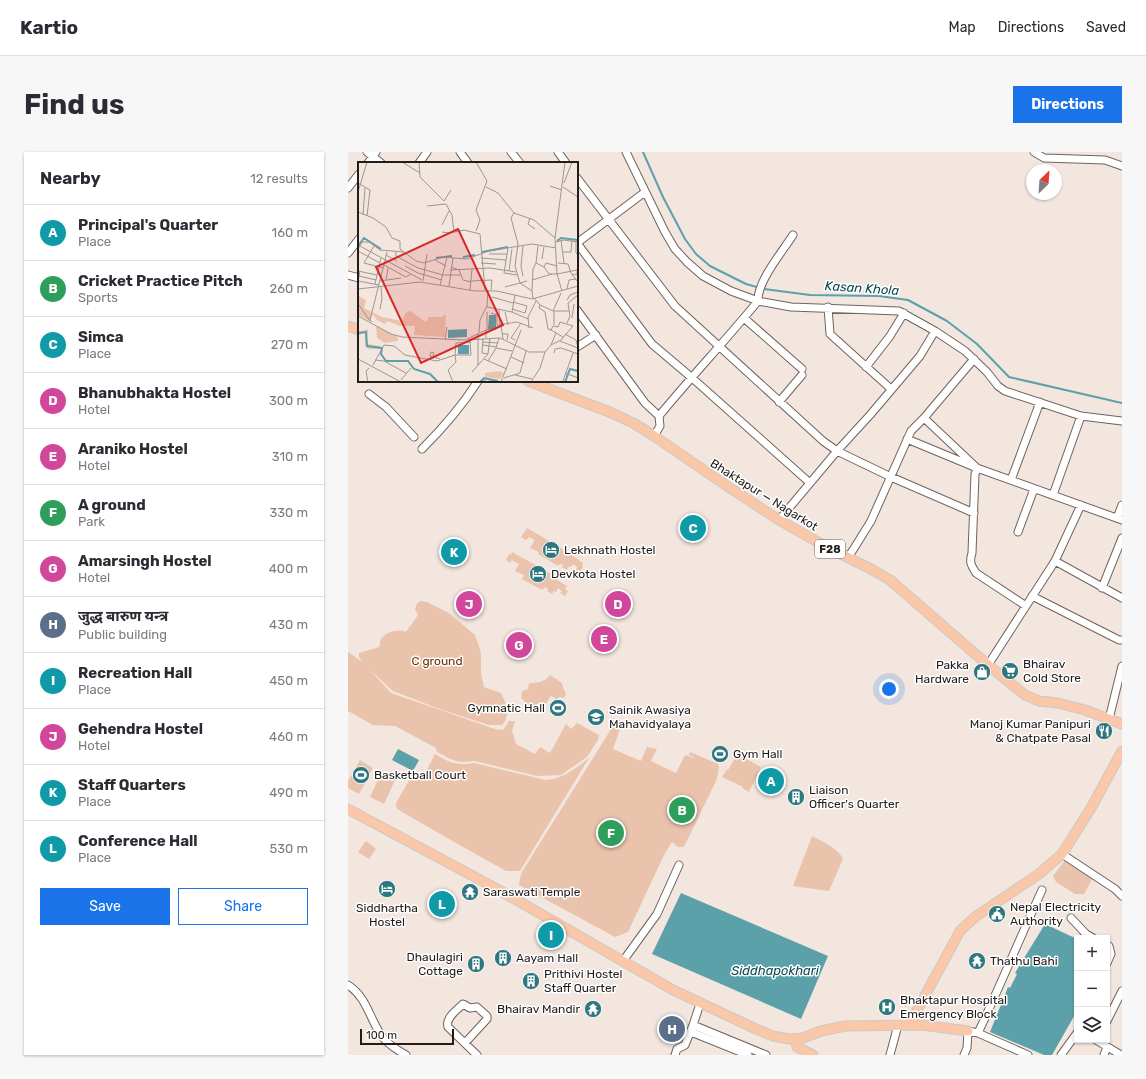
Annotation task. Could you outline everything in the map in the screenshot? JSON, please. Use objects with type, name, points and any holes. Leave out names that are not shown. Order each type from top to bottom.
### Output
[{"type":"main road","points":[[348,326],[358,330]]},
{"type":"main road","name":"Bhaktapur — Nagarkot","points":[[531,382],[612,413],[654,436],[726,486],[779,520],[890,580],[988,665],[1030,698],[1085,710],[1122,724]]},
{"type":"main road","points":[[909,1025],[960,930],[975,917],[1039,874],[1062,854],[1091,808],[1122,751]]},
{"type":"main road","points":[[348,809],[499,890],[673,990],[700,1004],[773,1036],[796,1039],[821,1031],[845,1026],[922,1024],[968,1031]]},
{"type":"main road","points":[[796,1039],[797,1046],[813,1055]]},
{"type":"street","points":[[420,162],[427,152]]},
{"type":"street","points":[[460,152],[467,162]]},
{"type":"street","points":[[511,152],[519,162]]},
{"type":"street","points":[[626,152],[665,232],[676,249],[703,276],[731,291],[791,307],[878,309],[899,311],[935,331],[965,351],[987,372],[998,386],[1005,391],[1081,416],[1122,421]]},
{"type":"street","points":[[1034,152],[1044,158],[1080,155],[1105,160],[1122,166]]},
{"type":"street","points":[[372,153],[380,162]]},
{"type":"street","points":[[348,188],[358,175]]},
{"type":"street","points":[[578,179],[675,306],[779,402],[837,451],[891,478],[974,513]]},
{"type":"street","points":[[578,242],[645,192]]},
{"type":"street","points":[[659,416],[691,377],[719,348],[744,318],[758,298],[761,284],[793,235]]},
{"type":"street","points":[[348,253],[358,240]]},
{"type":"street","points":[[578,244],[652,344],[810,483]]},
{"type":"street","points":[[348,275],[358,278]]},
{"type":"street","points":[[828,308],[830,334],[891,389]]},
{"type":"street","points":[[578,311],[645,403],[659,416],[660,426],[654,436]]},
{"type":"street","points":[[866,367],[890,336],[904,313]]},
{"type":"street","points":[[744,318],[802,372],[779,402]]},
{"type":"street","points":[[779,520],[920,356],[935,331]]},
{"type":"street","points":[[578,346],[596,335]]},
{"type":"street","points":[[847,558],[871,521],[911,431],[974,360]]},
{"type":"street","points":[[422,449],[438,433],[464,402],[477,382]]},
{"type":"street","points":[[369,394],[386,407],[414,437]]},
{"type":"street","points":[[1011,480],[1040,402]]},
{"type":"street","points":[[1053,495],[1081,416]]},
{"type":"street","points":[[924,418],[977,468]]},
{"type":"street","points":[[907,439],[977,468],[1120,519],[1122,505]]},
{"type":"street","points":[[977,468],[975,474],[972,552],[969,560],[970,565],[976,573],[1026,606]]},
{"type":"street","points":[[1018,532],[1034,489]]},
{"type":"street","points":[[988,665],[1055,561],[1081,505]]},
{"type":"street","points":[[1102,588],[1122,538]]},
{"type":"street","points":[[1055,561],[1122,598]]},
{"type":"street","points":[[1032,596],[1119,640],[1122,640]]},
{"type":"street","points":[[1109,719],[1122,666]]},
{"type":"street","points":[[1062,854],[1115,889],[1122,896]]},
{"type":"street","points":[[623,961],[657,914],[678,865]]},
{"type":"street","points":[[978,1033],[1008,969],[1013,954],[1042,890]]},
{"type":"street","points":[[1071,918],[1088,935]]},
{"type":"street","points":[[348,985],[363,1000],[382,1037],[394,1048],[406,1055]]},
{"type":"street","points":[[1110,1015],[1122,990]]},
{"type":"street","points":[[465,1043],[487,1020],[486,1016],[477,1007],[470,1008],[463,1004],[448,1019],[447,1024],[448,1027],[477,1055]]},
{"type":"street","points":[[675,1055],[677,1049],[685,1046],[700,1004]]},
{"type":"street","points":[[890,1055],[898,1025]]},
{"type":"street","points":[[692,1028],[748,1055]]},
{"type":"street","points":[[692,1028],[766,1055]]},
{"type":"street","points":[[964,1055],[967,1048],[968,1031],[978,1033],[1028,1055]]},
{"type":"street","points":[[1061,1055],[1074,1037]]},
{"type":"street","points":[[1101,1043],[1121,1055]]},
{"type":"street","points":[[1104,1055],[1107,1047]]},
{"type":"green space","name":"Lekhnath Hostel","points":[[527,528],[573,555],[583,563],[583,567],[580,572],[573,564],[571,567],[569,566],[567,570],[562,567],[563,565],[560,564],[558,566],[538,554],[539,552],[530,548],[535,540],[529,537],[526,540],[521,537]]},
{"type":"green space","name":"Devkota Hostel","points":[[512,552],[555,576],[554,577],[558,579],[557,580],[567,586],[565,589],[568,591],[565,596],[560,593],[562,591],[558,588],[556,592],[554,591],[552,594],[547,591],[548,589],[545,587],[542,590],[522,579],[524,575],[515,571],[519,564],[512,560],[510,563],[506,560]]},
{"type":"green space","name":"C ground","points":[[421,601],[427,602],[449,613],[475,635],[480,649],[481,673],[484,687],[501,693],[507,709],[506,718],[502,725],[489,725],[442,710],[393,691],[369,669],[391,693],[495,729],[503,730],[509,721],[515,721],[512,731],[516,744],[535,754],[540,747],[550,753],[566,724],[571,729],[577,723],[599,735],[598,740],[587,757],[561,775],[537,776],[475,761],[462,762],[437,752],[436,748],[395,726],[373,725],[348,711],[348,652],[362,662],[359,657],[359,653],[379,647],[380,641],[384,635],[399,630],[406,632],[418,615],[415,609],[417,603]]},
{"type":"green space","points":[[550,675],[562,683],[566,694],[564,698],[560,697],[556,699],[551,696],[544,706],[541,702],[531,708],[521,698],[522,691],[528,689],[529,683],[541,682]]},
{"type":"green space","points":[[613,726],[620,729],[613,749],[641,761],[647,747],[657,749],[651,761],[676,773],[685,755],[694,758],[689,755],[690,752],[718,764],[719,767],[717,779],[685,845],[683,847],[678,847],[672,842],[665,853],[628,932],[615,937],[519,885],[522,872]]},
{"type":"green space","points":[[435,754],[454,763],[474,763],[546,780],[558,778],[564,775],[589,758],[520,871],[506,871],[397,809],[396,803],[411,777],[422,779]]},
{"type":"green space","points":[[737,754],[761,767],[749,792],[742,788],[743,787],[722,777],[727,769],[728,770]]},
{"type":"green space","name":"Basketball Court","points":[[360,760],[373,768],[359,794],[348,788],[348,781]]},
{"type":"green space","name":"Basketball Court","points":[[382,771],[396,778],[384,804],[370,797]]},
{"type":"green space","points":[[812,836],[834,848],[843,859],[829,891],[793,886]]},
{"type":"green space","points":[[366,841],[376,849],[369,859],[358,852]]},
{"type":"green space","points":[[1065,860],[1093,878],[1084,894],[1075,894],[1056,882],[1053,876]]},
{"type":"water","points":[[398,749],[419,760],[413,771],[392,760]]},
{"type":"water","name":"Siddhapokhari","points":[[681,893],[828,956],[801,1019],[652,954]]},
{"type":"water","points":[[1045,924],[1074,938],[1074,1016],[1052,1055],[1044,1055],[990,1032],[1008,987],[1010,988],[1017,974],[1015,973]]},
{"type":"waterway","name":"Kasan Khola","points":[[643,152],[663,197],[685,239],[696,254],[710,266],[746,284],[764,289],[810,295],[879,296],[908,300],[947,321],[977,344],[1009,377],[1122,403]]},
{"type":"place","name":"Simca","points":[[693,528]]},
{"type":"place","name":"Lekhnath Hostel","points":[[551,550]]},
{"type":"place","name":"Staff Quarters","points":[[454,552]]},
{"type":"place","name":"Devkota Hostel","points":[[538,574]]},
{"type":"place","name":"Gehendra Hostel","points":[[469,604]]},
{"type":"place","name":"Bhanubhakta Hostel","points":[[618,604]]},
{"type":"place","name":"Araniko Hostel","points":[[604,639]]},
{"type":"place","name":"Amarsingh Hostel","points":[[519,645]]},
{"type":"place","name":"Bhairav Cold Store","points":[[1010,671]]},
{"type":"place","name":"Pakka Hardware","points":[[982,672]]},
{"type":"place","name":"Gymnatic Hall","points":[[558,708]]},
{"type":"place","name":"Sainik Awasiya Mahavidyalaya","points":[[596,717]]},
{"type":"place","name":"Manoj Kumar Panipuri & Chatpate Pasal","points":[[1104,731]]},
{"type":"place","name":"Gym Hall","points":[[720,754]]},
{"type":"place","name":"Basketball Court","points":[[361,775]]},
{"type":"place","name":"Principal's Quarter","points":[[771,781]]},
{"type":"place","name":"Liaison Officer's Quarter","points":[[796,797]]},
{"type":"place","name":"Cricket Practice Pitch","points":[[682,810]]},
{"type":"place","name":"A ground","points":[[611,833]]},
{"type":"place","name":"Siddhartha Hostel","points":[[387,889]]},
{"type":"place","name":"Saraswati Temple","points":[[470,892]]},
{"type":"place","name":"Conference Hall","points":[[442,904]]},
{"type":"place","name":"Nepal Electricity Authority","points":[[997,914]]},
{"type":"place","name":"Recreation Hall","points":[[551,935]]},
{"type":"place","name":"Aayam Hall","points":[[503,958]]},
{"type":"place","name":"Thathu Bahi","points":[[977,961]]},
{"type":"place","name":"Dhaulagiri Cottage","points":[[476,964]]},
{"type":"place","name":"Prithivi Hostel Staff Quarter","points":[[531,981]]},
{"type":"place","name":"Bhaktapur Hospital Emergency Block","points":[[887,1007]]},
{"type":"place","name":"Bhairav Mandir","points":[[593,1009]]},
{"type":"place","name":"जुद्ध बारुण यन्त्र","points":[[672,1029]]}]
